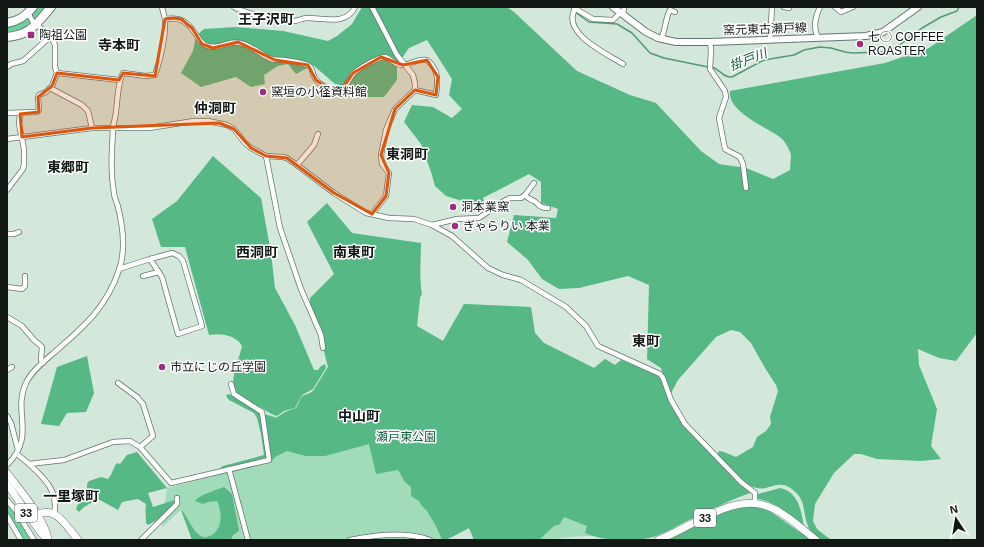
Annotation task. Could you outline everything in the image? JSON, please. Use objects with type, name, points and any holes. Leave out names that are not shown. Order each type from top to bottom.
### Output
[{"type":"highway","points":[[7,37],[18,36],[26,33],[51,7]]},
{"type":"highway","points":[[7,23],[19,20],[30,10]]},
{"type":"main road","name":"窯元東古瀬戸線","points":[[613,7],[622,11],[646,32],[661,39],[676,42],[866,36],[884,32],[918,7]]},
{"type":"main road","name":"33","points":[[7,473],[37,515],[46,531],[48,540]]},
{"type":"main road","name":"33","points":[[7,484],[41,533],[48,540]]},
{"type":"main road","name":"33","points":[[658,540],[730,506],[744,503],[755,503],[781,512],[816,540]]},
{"type":"main road","name":"33","points":[[37,515],[43,512],[54,514],[78,540]]},
{"type":"street","points":[[7,465],[20,446],[23,431],[22,407],[24,389],[29,378],[43,363],[86,326],[108,296],[119,269],[123,240],[118,208],[114,195],[111,170],[113,128],[116,114],[119,80],[123,73],[146,76],[155,75],[164,40],[165,19],[162,7]]},
{"type":"street","points":[[234,7],[241,11],[283,20],[295,21],[306,18],[322,20],[344,18],[352,14],[355,7]]},
{"type":"street","points":[[372,7],[397,55],[415,79],[414,90],[395,109],[386,130],[381,155],[382,164],[389,173],[386,196],[372,214]]},
{"type":"street","points":[[770,40],[772,7]]},
{"type":"street","points":[[818,38],[814,29],[816,16],[820,7]]},
{"type":"street","points":[[835,7],[841,12],[853,7]]},
{"type":"street","points":[[7,114],[37,112],[39,110],[38,96],[52,86],[57,73],[55,67],[55,45],[51,36],[34,23],[30,10]]},
{"type":"street","points":[[622,11],[614,20],[593,19],[574,10],[572,22],[574,28],[582,37],[623,64]]},
{"type":"street","points":[[661,39],[664,32],[666,18],[670,10],[675,12]]},
{"type":"street","points":[[165,19],[181,19],[192,28],[203,44],[213,48],[238,42],[255,48],[269,58],[275,60],[284,60],[308,65],[311,68],[316,80],[332,91],[338,92],[342,91],[353,73],[381,57],[387,58],[392,62],[403,66],[420,59],[426,60],[438,78],[436,95],[414,90]]},
{"type":"street","points":[[7,67],[11,64],[23,61],[51,36]]},
{"type":"street","points":[[710,42],[710,67],[725,91],[726,97],[719,118],[725,149],[740,157],[743,164],[746,188]]},
{"type":"street","points":[[57,73],[119,80]]},
{"type":"street","points":[[50,88],[85,108],[88,111],[92,128]]},
{"type":"street","points":[[7,190],[23,169],[24,164],[22,137],[19,124],[20,114]]},
{"type":"street","points":[[7,139],[92,128],[149,128],[194,121],[218,123],[231,127],[251,148],[266,156],[283,157],[297,165],[334,193],[366,213],[389,218],[414,219],[432,225],[452,236],[488,268],[503,275],[521,280],[566,307],[586,326],[598,346],[660,374],[663,378],[671,400],[685,424],[740,482],[755,492],[755,503]]},
{"type":"street","points":[[297,165],[314,145],[318,134]]},
{"type":"street","points":[[266,156],[280,228],[301,290],[321,335],[323,348]]},
{"type":"street","points":[[432,225],[457,219],[465,220],[480,218],[510,198],[521,198],[534,183]]},
{"type":"street","points":[[525,195],[527,198],[534,201],[539,207],[548,208]]},
{"type":"street","points":[[7,234],[19,232]]},
{"type":"street","points":[[119,269],[150,259],[172,253],[181,257],[202,326],[178,334],[162,276],[150,259]]},
{"type":"street","points":[[142,276],[159,272]]},
{"type":"street","points":[[7,287],[22,289],[25,286],[25,276]]},
{"type":"street","points":[[7,317],[22,326],[42,347],[41,360],[43,363]]},
{"type":"street","points":[[118,383],[144,404],[153,436],[140,447]]},
{"type":"street","points":[[29,464],[64,460],[114,442],[130,441],[140,447],[171,483],[269,460],[262,412],[234,394],[231,384]]},
{"type":"street","points":[[7,416],[11,423],[17,452],[48,482],[51,488],[55,503],[54,514]]},
{"type":"street","points":[[229,469],[248,540]]},
{"type":"street","points":[[141,540],[177,504],[178,498]]},
{"type":"street","points":[[8,501],[16,510],[34,540]]},
{"type":"street","points":[[7,516],[21,540]]},
{"type":"street","points":[[350,540],[369,536],[386,535],[416,536],[430,540]]},
{"type":"highlighted area","points":[[173,18],[181,19],[192,28],[202,44],[213,48],[238,42],[275,60],[308,65],[316,80],[332,91],[340,92],[353,73],[381,57],[403,65],[427,60],[438,77],[436,95],[415,90],[395,109],[381,155],[389,173],[386,196],[372,214],[334,193],[287,158],[266,156],[251,148],[234,129],[219,123],[92,128],[22,137],[20,114],[39,112],[38,97],[52,86],[57,73],[119,80],[123,73],[155,76],[165,19]]},
{"type":"green space","points":[[362,7],[507,7],[577,71],[630,95],[656,103],[701,151],[719,164],[746,168],[773,179],[790,170],[791,155],[788,148],[781,138],[750,119],[735,106],[731,99],[730,91],[885,63],[929,48],[977,15],[977,333],[956,361],[939,358],[918,349],[919,365],[937,409],[931,446],[941,459],[921,461],[877,459],[861,454],[854,454],[834,473],[815,504],[813,521],[817,529],[831,540],[820,540],[811,532],[806,521],[800,498],[793,490],[783,485],[757,488],[741,480],[719,457],[718,453],[719,451],[724,452],[736,457],[753,447],[757,437],[766,431],[771,424],[770,417],[778,391],[751,343],[740,332],[731,330],[716,337],[678,380],[670,395],[661,368],[647,359],[649,285],[628,276],[579,288],[559,289],[542,279],[528,260],[507,242],[514,215],[556,218],[558,209],[541,203],[541,182],[529,174],[483,198],[484,203],[479,206],[446,196],[435,186],[421,144],[404,122],[412,105],[433,107],[452,118],[462,109],[449,95],[452,79],[427,40],[409,48],[397,65],[397,80],[384,97],[363,97],[335,84],[313,65],[296,74],[288,64],[278,66],[264,75],[265,84],[251,87],[236,77],[201,87],[181,73],[193,51],[196,36],[204,29],[235,27],[283,31],[328,41],[352,24]]},
{"type":"green space","points":[[213,156],[261,198],[271,253],[275,288],[295,325],[314,370],[318,370],[325,364],[326,368],[313,389],[302,395],[295,408],[284,411],[277,416],[245,400],[235,391],[233,381],[242,346],[232,337],[218,334],[209,335],[185,247],[161,247],[152,219],[177,201]]},
{"type":"green space","name":"瀬戸東公園","points":[[327,203],[352,233],[421,243],[420,275],[422,294],[420,298],[417,326],[443,341],[464,304],[531,307],[535,333],[544,343],[594,368],[605,359],[615,365],[621,360],[658,376],[661,379],[670,401],[682,422],[738,483],[748,490],[751,490],[750,493],[649,538],[616,540],[600,538],[585,533],[587,526],[564,517],[560,524],[554,526],[539,540],[474,540],[469,528],[446,540],[442,540],[427,511],[419,501],[411,496],[411,487],[405,482],[398,470],[376,474],[369,444],[325,456],[306,456],[287,451],[275,457],[271,462],[264,414],[276,418],[285,412],[296,408],[302,396],[313,391],[328,367],[315,316],[310,304],[310,298],[334,274],[307,222]]},
{"type":"green space","name":"瀬戸東公園","points":[[420,298],[417,326],[443,341],[464,304],[531,307],[535,333],[544,343],[594,368],[605,359],[615,365],[621,360],[658,376],[661,379],[670,401],[682,422],[738,483],[750,493],[727,501],[659,535],[642,539],[618,539],[592,536],[552,540],[474,540],[469,528],[446,540],[192,540],[181,510],[162,527],[167,488],[271,462],[264,414],[278,417],[285,412],[296,408],[302,396],[313,391],[328,367],[324,349]]},
{"type":"green space","points":[[87,356],[94,393],[86,412],[67,413],[59,426],[41,424],[57,367]]},
{"type":"green space","points":[[228,394],[260,411],[268,456],[222,469],[221,467],[223,466],[264,455],[257,418],[254,413],[229,400],[226,396]]},
{"type":"green space","points":[[137,452],[167,488],[148,493],[153,507],[175,500],[176,504],[148,525],[146,523],[146,504],[138,499],[122,502],[118,510],[98,499],[84,507],[79,512],[76,509],[79,502],[87,497],[87,484],[89,481],[101,477],[108,479],[117,463],[120,464],[127,455]]},
{"type":"green space","points":[[224,487],[232,494],[239,531],[233,535],[231,540],[192,540],[181,510],[193,529],[199,535],[205,537],[212,535],[216,532],[220,524],[221,514],[217,501],[203,504],[195,501],[204,495]]},
{"type":"green space","points":[[780,488],[786,490],[795,498],[800,509],[804,527],[777,506],[758,499],[758,494]]},
{"type":"green space","points":[[744,506],[760,507],[770,511],[811,540],[665,540],[727,510]]},
{"type":"waterway","points":[[7,28],[24,25],[41,7]]},
{"type":"waterway","name":"掛戸川","points":[[712,67],[724,75],[732,77],[764,60],[794,55],[804,50],[820,47],[852,53],[883,52],[897,47],[922,28],[941,17],[957,11],[959,7]]},
{"type":"waterway","name":"掛戸川","points":[[575,12],[589,22],[617,24],[632,33],[650,53],[664,58],[708,67]]},
{"type":"waterway","points":[[7,503],[28,540]]},
{"type":"place","name":"陶祖公園","points":[[31,35]]},
{"type":"place","name":"七◯ COFFEE ROASTER","points":[[860,44]]},
{"type":"place","name":"窯垣の小径資料館","points":[[263,92]]},
{"type":"place","name":"洞本業窯","points":[[453,207]]},
{"type":"place","name":"ぎゃらりい 本業","points":[[455,226]]},
{"type":"place","name":"市立にじの丘学園","points":[[162,367]]},
{"type":"district","name":"王子沢町","points":[[266,19]]},
{"type":"district","name":"寺本町","points":[[119,45]]},
{"type":"district","name":"仲洞町","points":[[215,108]]},
{"type":"district","name":"東洞町","points":[[407,154]]},
{"type":"district","name":"東郷町","points":[[68,167]]},
{"type":"district","name":"西洞町","points":[[257,252]]},
{"type":"district","name":"南東町","points":[[354,252]]},
{"type":"district","name":"東町","points":[[646,341]]},
{"type":"district","name":"中山町","points":[[359,416]]},
{"type":"district","name":"一里塚町","points":[[71,496]]}]
